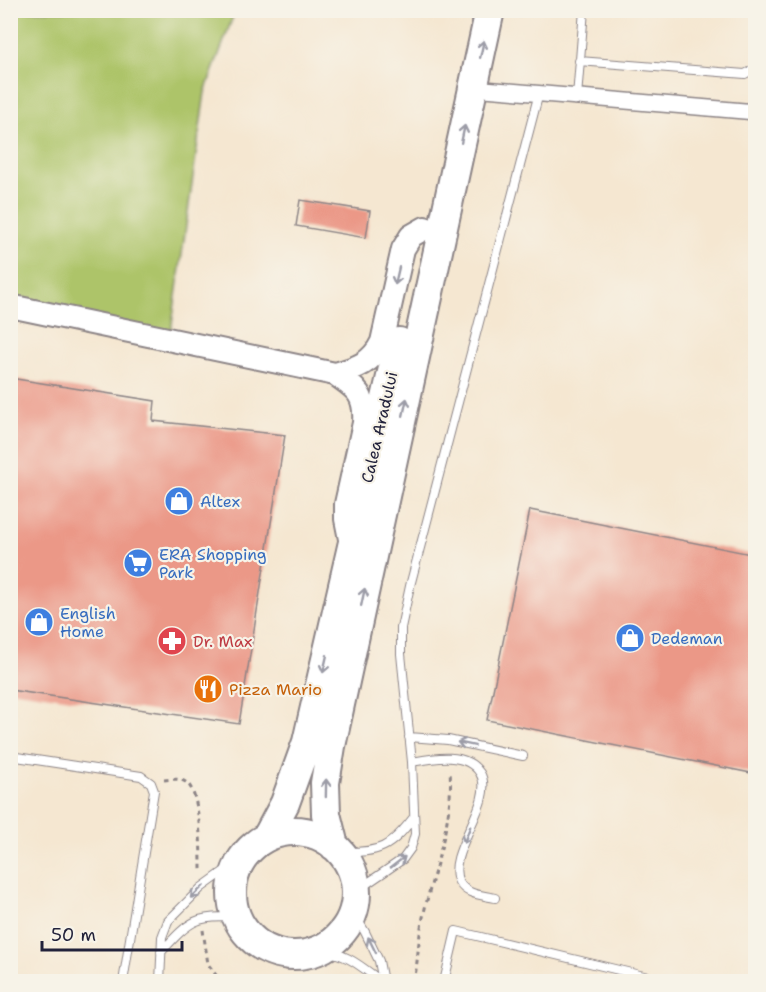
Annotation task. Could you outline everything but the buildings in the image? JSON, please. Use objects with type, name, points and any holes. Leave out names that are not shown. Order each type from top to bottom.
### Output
[{"type":"highway","name":"Calea Aradului","points":[[267,837],[285,803],[307,742],[425,228],[470,10]]},
{"type":"highway","name":"Calea Aradului","points":[[338,849],[319,836],[302,831],[284,832],[267,837],[251,848],[237,870],[232,884],[232,899],[237,918],[247,933],[259,944],[274,952],[291,955],[308,953],[333,941],[345,928],[355,902],[354,877],[349,864],[338,849],[326,814],[325,783],[331,746],[490,10]]},
{"type":"street","points":[[474,88],[756,112]]},
{"type":"street","points":[[335,374],[355,369],[377,353],[382,342],[403,249],[411,236],[425,228]]},
{"type":"street","points":[[10,306],[335,374],[352,386],[363,401],[365,412],[346,504],[346,519],[352,546]]},
{"type":"lane","points":[[577,97],[584,10]]},
{"type":"lane","points":[[579,61],[745,74],[754,69],[756,65]]},
{"type":"lane","points":[[382,981],[379,961],[365,932],[355,902],[403,859],[411,848],[415,834],[412,762],[400,654],[401,628],[539,93]]},
{"type":"lane","points":[[409,737],[448,740],[523,756]]},
{"type":"lane","points":[[10,756],[141,776],[151,783],[154,791],[123,981]]},
{"type":"lane","points":[[412,762],[448,757],[462,760],[476,767],[484,780],[481,803],[456,867],[458,880],[467,891],[495,898]]},
{"type":"lane","points":[[338,849],[363,853],[380,849],[402,832],[414,817]]},
{"type":"lane","points":[[160,981],[162,937],[168,921],[201,888],[244,857]]},
{"type":"lane","points":[[161,952],[183,928],[202,918],[216,916],[237,918]]},
{"type":"lane","points":[[444,981],[456,931],[669,981]]},
{"type":"lane","points":[[318,950],[333,952],[357,962],[382,981]]},
{"type":"path","points":[[414,981],[422,922],[446,827],[451,791],[448,757]]},
{"type":"path","points":[[151,783],[180,779],[189,784],[195,794],[201,888]]},
{"type":"path","points":[[202,918],[208,964],[221,981]]},
{"type":"green space","points":[[10,11],[235,11],[205,92],[170,338],[11,309]]},
{"type":"place","name":"Altex","points":[[179,501]]},
{"type":"place","name":"ERA Shopping Park","points":[[138,563]]},
{"type":"place","name":"English Home","points":[[39,622]]},
{"type":"place","name":"Dedeman","points":[[630,638]]},
{"type":"place","name":"Dr. Max","points":[[172,641]]},
{"type":"place","name":"Pizza Mario","points":[[208,689]]}]
